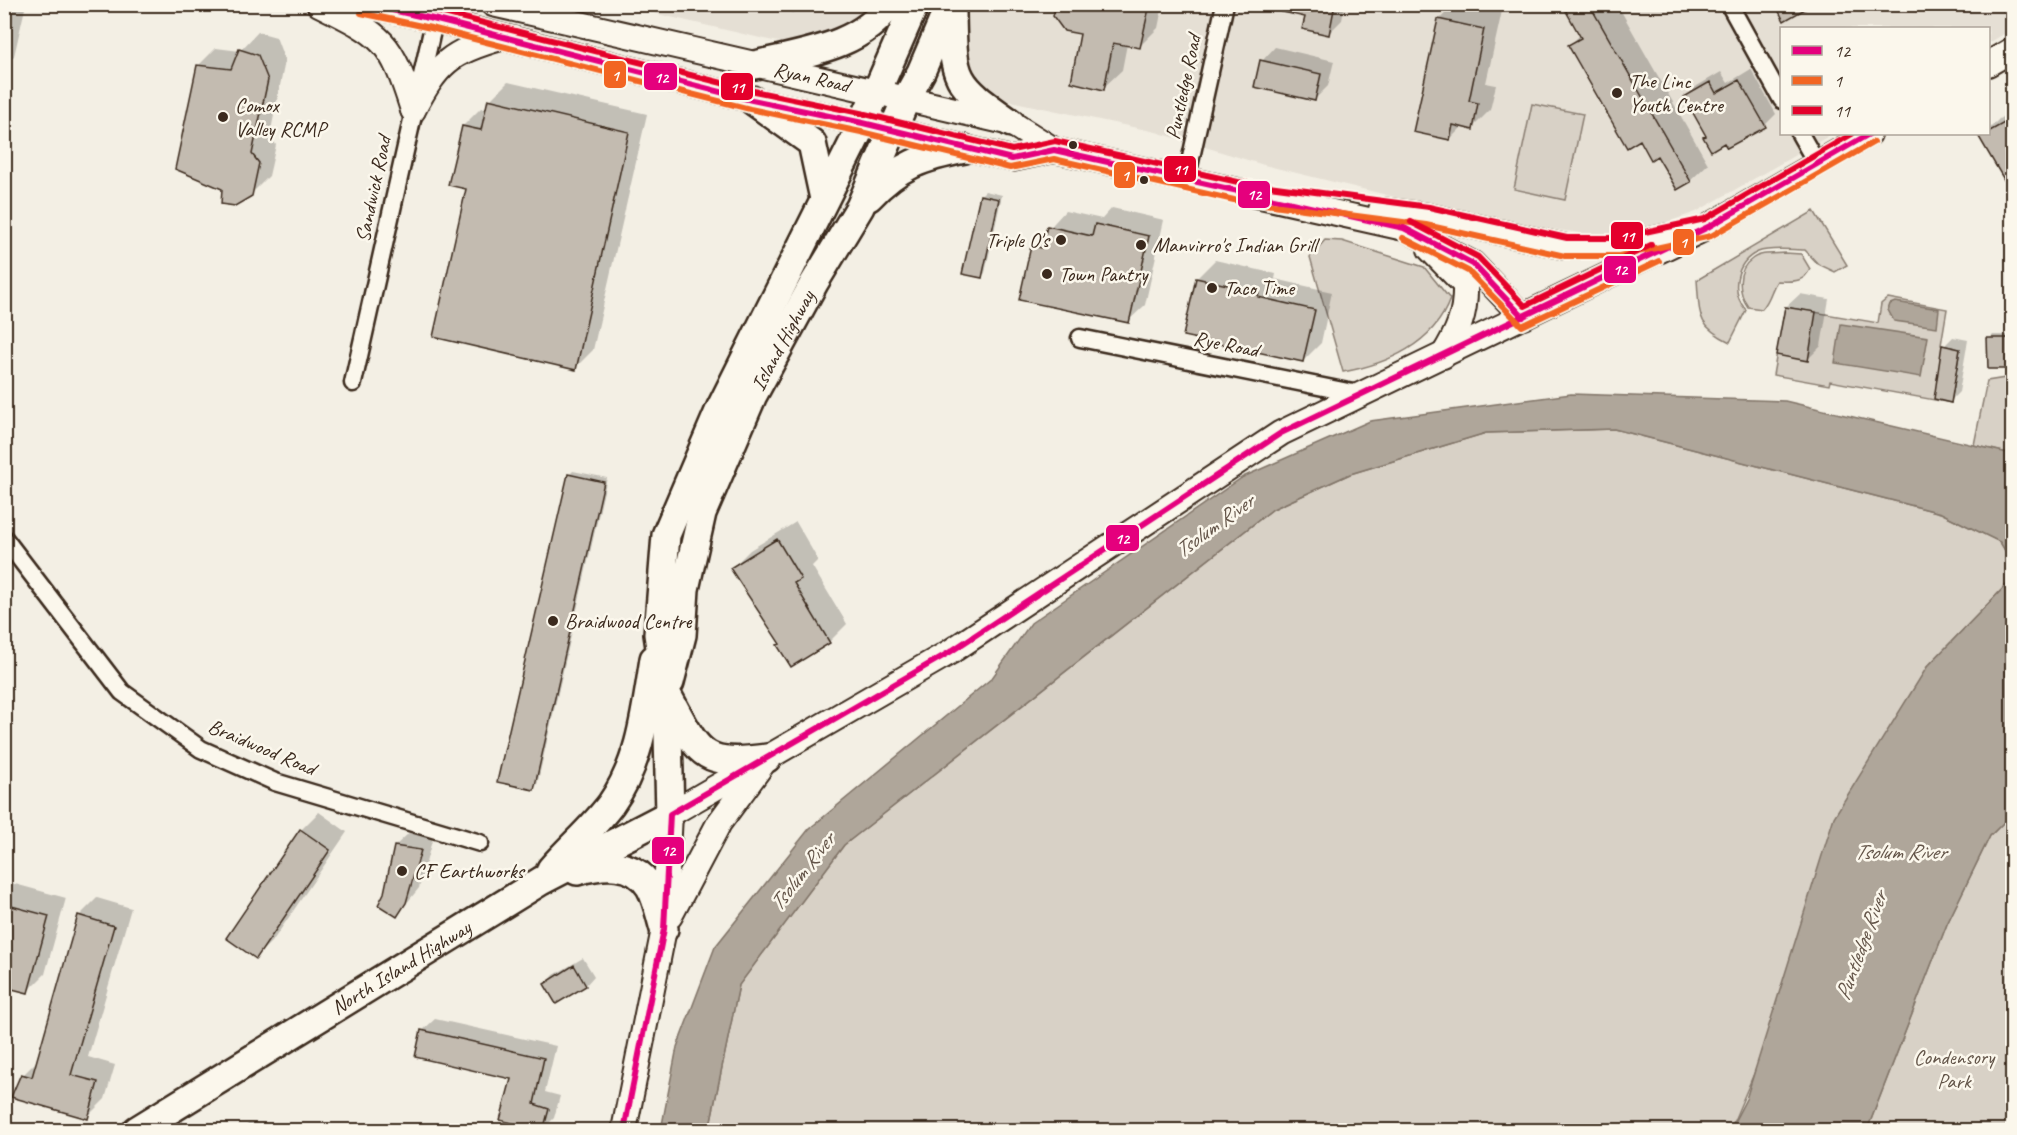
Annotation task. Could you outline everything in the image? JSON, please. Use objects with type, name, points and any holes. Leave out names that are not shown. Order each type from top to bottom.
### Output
[{"type":"main road","points":[[319,4],[357,23],[386,45],[400,70],[413,110]]},
{"type":"main road","name":"Ryan Road","points":[[363,4],[436,12],[504,37],[752,100],[863,123],[1012,159],[1054,150]]},
{"type":"main road","name":"Ryan Road","points":[[493,4],[1011,123],[1054,150],[1404,228],[1473,264],[1523,318]]},
{"type":"main road","points":[[755,65],[847,40],[884,13],[889,4]]},
{"type":"main road","name":"Island Highway","points":[[670,814],[667,694],[658,634],[666,535],[720,409],[863,123],[875,91],[915,4]]},
{"type":"main road","points":[[951,4],[957,74],[971,94],[1011,123]]},
{"type":"main road","name":"Island Highway","points":[[667,694],[682,635],[685,589],[702,513],[753,395],[814,283],[860,207],[906,99],[921,72],[951,4]]},
{"type":"main road","points":[[413,110],[431,76],[445,62],[474,45],[504,37]]},
{"type":"main road","points":[[1990,63],[2013,50]]},
{"type":"main road","points":[[752,100],[812,143],[824,199]]},
{"type":"main road","points":[[624,1131],[664,929],[670,814],[950,652],[1281,433],[1364,395],[1708,227],[1867,135]]},
{"type":"main road","points":[[860,207],[888,178],[909,164],[930,155],[965,149]]},
{"type":"main road","points":[[1236,191],[1428,216],[1566,247],[1618,247],[1708,227]]},
{"type":"main road","points":[[1404,228],[1444,261],[1465,285],[1464,315],[1458,332],[1443,356]]},
{"type":"main road","points":[[541,881],[611,804],[625,780],[642,734],[658,634]]},
{"type":"main road","points":[[667,694],[695,745],[710,756],[732,763],[767,758]]},
{"type":"main road","points":[[664,929],[711,837],[767,758]]},
{"type":"main road","name":"North Island Highway","points":[[137,1131],[541,881],[670,814]]},
{"type":"main road","points":[[541,881],[595,866],[623,865],[650,887],[664,929]]},
{"type":"street","name":"Puntledge Road","points":[[1186,180],[1225,4]]},
{"type":"street","points":[[1729,4],[1780,96]]},
{"type":"street","name":"Sandwick Road","points":[[353,383],[436,12]]},
{"type":"street","points":[[1801,135],[1817,164]]},
{"type":"street","name":"Rye Road","points":[[1080,338],[1364,395]]},
{"type":"street","name":"Braidwood Road","points":[[4,538],[122,692],[201,749],[275,782],[480,843]]},
{"type":"shaded area","points":[[619,5],[884,5],[829,41],[782,43]]},
{"type":"shaded area","points":[[965,5],[2012,5],[2012,29],[1990,42],[1990,27],[1780,27],[1780,135],[1830,135],[1696,212],[1645,230],[1617,235],[1595,235],[1500,222],[1264,165],[1156,132],[1001,99],[980,92],[959,40]]},
{"type":"green space","points":[[1532,104],[1583,114],[1565,200],[1514,189]]},
{"type":"green space","points":[[1814,211],[1847,265],[1835,272],[1818,264],[1805,250],[1774,249],[1758,252],[1744,263],[1737,278],[1738,295],[1746,310],[1730,342],[1711,330],[1705,324],[1700,311],[1697,280]]},
{"type":"green space","points":[[1325,240],[1342,241],[1424,267],[1450,299],[1443,315],[1421,340],[1407,349],[1376,364],[1343,372],[1310,257]]},
{"type":"green space","points":[[1801,254],[1810,269],[1807,274],[1796,281],[1777,281],[1762,309],[1748,307],[1742,295],[1740,282],[1743,269],[1752,259],[1760,255]]},
{"type":"green space","points":[[1888,298],[1947,309],[1941,345],[1960,349],[1951,403],[1830,381],[1829,385],[1773,375],[1785,307],[1878,323],[1881,304]]},
{"type":"green space","points":[[2012,377],[2012,454],[1974,445],[1987,381]]},
{"type":"green space","points":[[1614,429],[1941,513],[2000,542],[2012,562],[2012,579],[1927,667],[1730,1130],[709,1130],[739,985],[844,845],[1273,509],[1350,474],[1486,433]]},
{"type":"green space","name":"Condensory Park","points":[[2012,814],[2012,1130],[1867,1130],[1947,924],[1990,836]]},
{"type":"water","points":[[1895,302],[1939,309],[1937,327],[1894,321],[1888,310],[1890,304]]},
{"type":"water","points":[[1841,324],[1928,337],[1921,377],[1835,363]]},
{"type":"water","points":[[1571,394],[1785,401],[2012,454],[2012,562],[2000,542],[1941,513],[1614,429],[1486,433],[1350,474],[1273,509],[844,845],[739,985],[709,1130],[661,1130],[677,1047],[715,947],[809,829],[992,678],[1031,623],[1243,477],[1370,421]]},
{"type":"water","name":"Tsolum River","points":[[2012,579],[2012,814],[1990,836],[1947,924],[1867,1130],[1730,1130],[1746,1099],[1834,817],[1927,667]]},
{"type":"building","points":[[1056,4],[1150,4],[1140,48],[1113,43],[1104,90],[1071,82],[1080,34],[1064,31],[1053,16]]},
{"type":"building","points":[[1279,4],[1335,4],[1329,35],[1302,29],[1305,17],[1278,11]]},
{"type":"building","name":"The Linc Youth Centre","points":[[1562,4],[1589,4],[1691,182],[1677,190],[1657,156],[1651,160],[1640,140],[1627,148],[1568,45],[1581,38]]},
{"type":"building","points":[[1775,4],[1814,4],[1784,21]]},
{"type":"building","points":[[1438,19],[1484,29],[1469,101],[1478,103],[1473,130],[1453,125],[1450,140],[1413,132]]},
{"type":"building","name":"Comox Valley RCMP","points":[[239,49],[258,55],[268,80],[252,154],[259,163],[252,196],[235,206],[221,204],[222,189],[175,169],[197,65],[231,69]]},
{"type":"building","points":[[1260,60],[1321,74],[1315,101],[1254,87]]},
{"type":"building","points":[[1739,80],[1766,127],[1727,148],[1724,143],[1711,151],[1703,137],[1706,136],[1684,97],[1710,82],[1716,93]]},
{"type":"building","points":[[488,99],[629,132],[576,370],[433,337],[466,189],[448,185],[462,126],[481,130]]},
{"type":"building","points":[[2013,118],[2013,195],[1979,137],[1990,135],[1990,131]]},
{"type":"building","points":[[980,195],[999,199],[982,278],[962,274]]},
{"type":"building","points":[[1095,224],[1149,236],[1129,323],[1019,300],[1031,246],[1042,248],[1047,226],[1092,236]]},
{"type":"building","points":[[1196,278],[1259,292],[1258,297],[1315,310],[1303,362],[1183,336]]},
{"type":"building","points":[[1785,307],[1816,312],[1808,361],[1776,355]]},
{"type":"building","points":[[1987,338],[2009,338],[2009,369],[1988,369]]},
{"type":"building","points":[[1942,345],[1960,349],[1951,403],[1934,399]]},
{"type":"building","name":"Braidwood Centre","points":[[568,474],[604,482],[534,790],[497,782]]},
{"type":"building","points":[[777,539],[801,579],[794,583],[830,643],[791,667],[777,645],[780,644],[730,568]]},
{"type":"building","points":[[300,829],[330,850],[256,959],[226,938]]},
{"type":"building","name":"CF Earthworks","points":[[394,846],[421,850],[406,903],[397,917],[378,905],[384,893]]},
{"type":"building","points":[[4,904],[49,916],[28,993],[4,987]]},
{"type":"building","points":[[78,915],[114,926],[71,1075],[98,1082],[88,1119],[11,1097],[21,1074],[32,1077]]},
{"type":"building","points":[[574,965],[586,986],[556,1004],[544,984]]},
{"type":"building","points":[[421,1030],[544,1058],[534,1104],[549,1109],[543,1131],[500,1120],[511,1079],[415,1057]]},
{"type":"transit line","name":"12","points":[[365,4],[433,19],[752,100],[863,123],[1012,159],[1054,150],[1404,228],[1473,264],[1523,317]]},
{"type":"transit line","name":"11","points":[[408,4],[754,91],[865,114],[1012,150],[1055,141],[1238,182],[1429,207],[1567,238],[1617,238],[1705,219],[1850,135]]},
{"type":"transit line","name":"1","points":[[361,13],[431,28],[750,109],[861,132],[1010,168],[1054,159],[1234,200],[1426,225],[1565,256],[1619,256],[1711,236],[1874,142]]},
{"type":"transit line","name":"12","points":[[624,1130],[664,929],[670,814],[950,652],[1281,433],[1708,227],[1867,135]]},
{"type":"transit line","name":"11","points":[[1411,222],[1478,257],[1525,306],[1651,245]]},
{"type":"transit line","name":"1","points":[[1403,238],[1468,271],[1522,326],[1659,261]]},
{"type":"place","name":"The Linc Youth Centre","points":[[1617,93]]},
{"type":"place","name":"Comox Valley RCMP","points":[[223,117]]},
{"type":"place","name":"Triple O's","points":[[1061,240]]},
{"type":"place","name":"Manvirro's Indian Grill","points":[[1141,245]]},
{"type":"place","name":"Town Pantry","points":[[1047,274]]},
{"type":"place","name":"Taco Time","points":[[1212,288]]},
{"type":"place","name":"Braidwood Centre","points":[[553,621]]},
{"type":"place","name":"CF Earthworks","points":[[402,871]]},
{"type":"water label","name":"Puntledge River","points":[[1861,946]]}]
